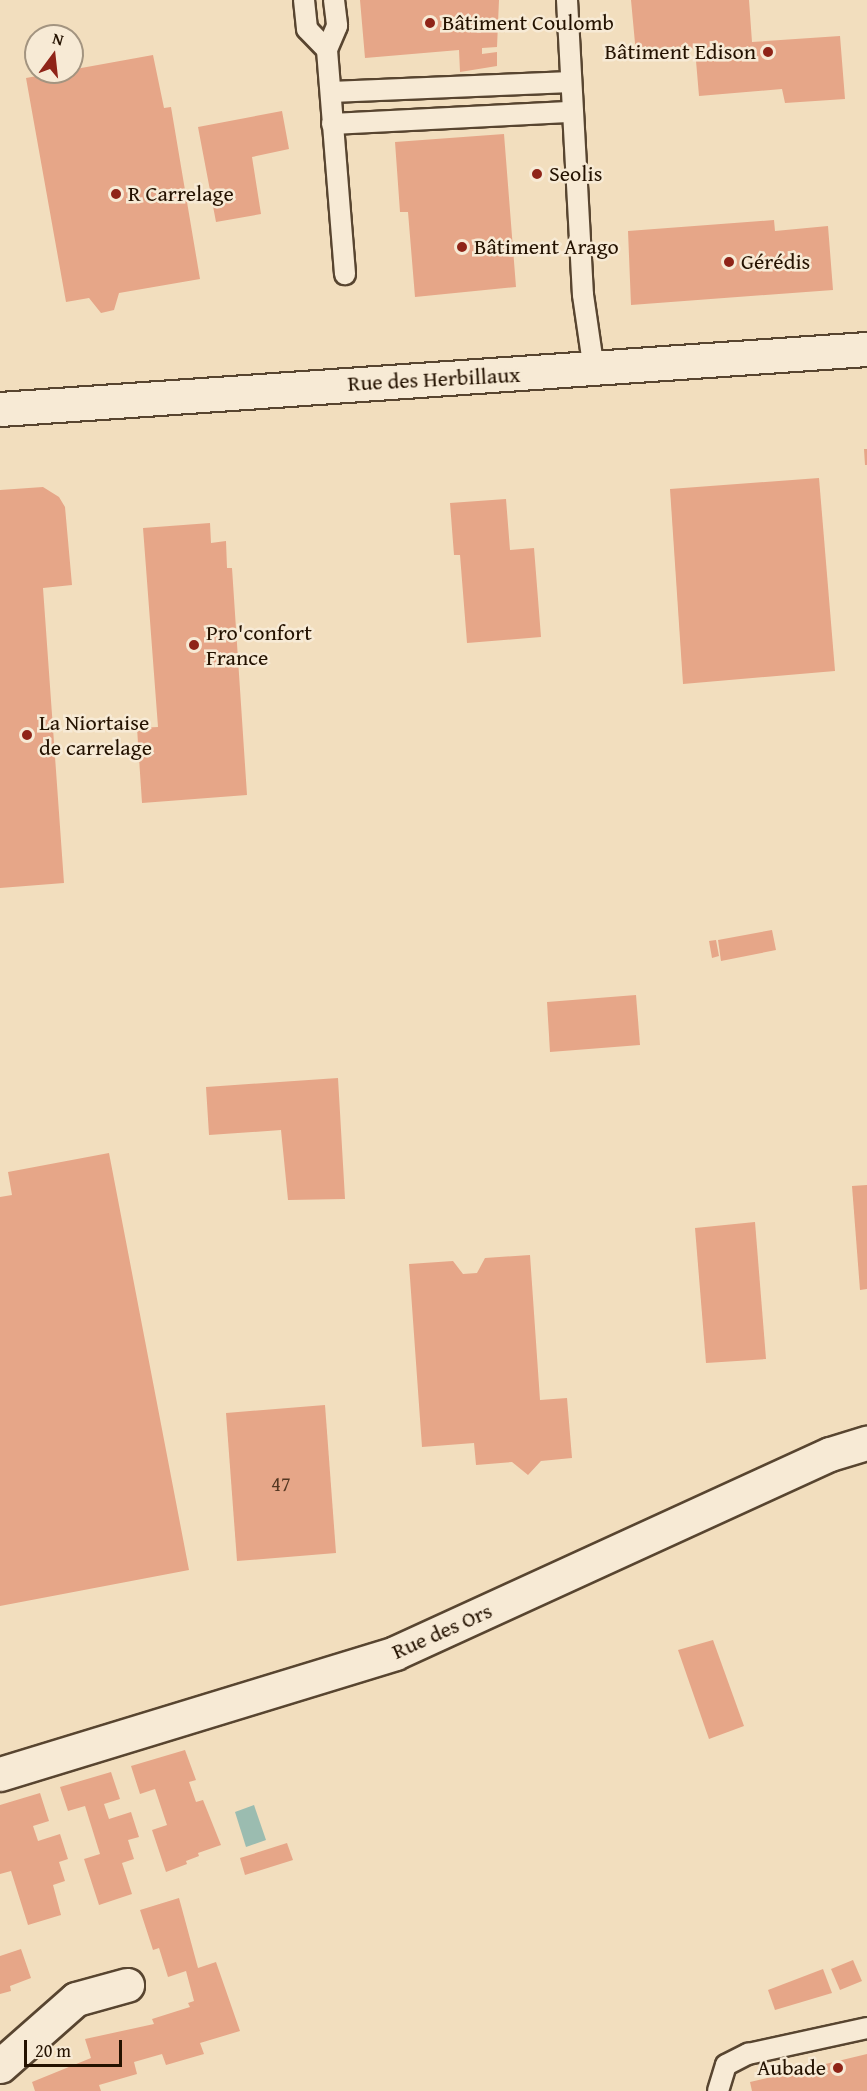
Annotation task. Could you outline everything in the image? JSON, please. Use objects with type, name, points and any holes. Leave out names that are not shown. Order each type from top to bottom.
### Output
[{"type":"street","name":"Rue des Herbillaux","points":[[0,409],[594,370],[867,349]]},
{"type":"street","name":"Rue des Ors","points":[[0,1774],[396,1653],[831,1454],[867,1443]]},
{"type":"street","points":[[0,2066],[76,1999],[127,1985]]},
{"type":"lane","points":[[304,0],[307,29],[327,50]]},
{"type":"lane","points":[[334,0],[337,26],[327,50],[345,274]]},
{"type":"lane","points":[[567,0],[584,295],[594,370]]},
{"type":"lane","points":[[331,92],[571,82]]},
{"type":"lane","points":[[332,124],[573,112]]},
{"type":"lane","points":[[718,2091],[726,2065],[748,2054],[867,2028]]},
{"type":"water","points":[[254,1805],[266,1840],[246,1847],[235,1812]]},
{"type":"building","name":"Bâtiment Coulomb","points":[[360,0],[499,0],[497,47],[482,48],[482,54],[497,52],[497,66],[460,72],[459,50],[365,58]]},
{"type":"building","name":"Bâtiment Edison","points":[[631,0],[749,0],[752,42],[840,36],[845,99],[785,103],[782,89],[699,96],[695,49],[636,54]]},
{"type":"building","name":"R Carrelage","points":[[153,55],[164,108],[171,107],[200,279],[119,293],[114,310],[101,313],[89,298],[66,302],[27,84],[84,84],[84,67]]},
{"type":"building","points":[[282,111],[289,149],[252,157],[261,214],[216,222],[198,127]]},
{"type":"building","name":"Bâtiment Arago","points":[[504,134],[516,287],[415,297],[408,212],[400,212],[395,142]]},
{"type":"building","name":"Gérédis","points":[[774,220],[775,231],[828,226],[833,290],[631,305],[628,231]]},
{"type":"building","points":[[864,449],[867,449],[867,465],[865,465]]},
{"type":"building","points":[[819,478],[835,671],[683,684],[670,489]]},
{"type":"building","name":"La Niortaise de carrelage","points":[[43,487],[59,497],[65,507],[72,585],[43,588],[64,883],[0,888],[0,490]]},
{"type":"building","points":[[506,499],[510,550],[534,548],[541,637],[467,643],[460,555],[454,555],[450,503]]},
{"type":"building","name":"Pro'confort France","points":[[210,523],[211,543],[226,541],[227,568],[232,568],[247,795],[142,803],[137,728],[158,727],[143,528]]},
{"type":"building","points":[[772,930],[776,950],[721,961],[718,940]]},
{"type":"building","points":[[716,940],[719,956],[712,958],[709,941]]},
{"type":"building","points":[[636,995],[640,1045],[550,1052],[547,1002]]},
{"type":"building","points":[[338,1078],[345,1199],[288,1200],[281,1130],[209,1135],[206,1087]]},
{"type":"building","points":[[109,1153],[189,1570],[0,1606],[0,1197],[12,1195],[8,1172]]},
{"type":"building","points":[[867,1185],[867,1289],[860,1290],[852,1186]]},
{"type":"building","points":[[755,1222],[766,1359],[706,1363],[695,1228]]},
{"type":"building","points":[[530,1255],[540,1400],[567,1398],[572,1458],[541,1461],[528,1475],[512,1462],[476,1465],[474,1443],[422,1447],[409,1264],[453,1261],[463,1274],[477,1273],[485,1258]]},
{"type":"building","points":[[325,1405],[336,1553],[237,1561],[226,1413]]},
{"type":"building","points":[[713,1640],[744,1726],[709,1739],[678,1650]]},
{"type":"building","points":[[185,1750],[196,1780],[189,1782],[196,1802],[203,1800],[221,1845],[198,1853],[199,1856],[186,1861],[187,1864],[166,1872],[152,1830],[167,1825],[155,1789],[140,1794],[131,1766]]},
{"type":"building","points":[[111,1772],[120,1799],[104,1804],[109,1819],[131,1812],[139,1837],[128,1840],[134,1859],[122,1863],[132,1894],[99,1905],[84,1859],[100,1854],[85,1806],[68,1811],[60,1787]]},
{"type":"building","points":[[40,1793],[49,1821],[33,1826],[38,1841],[60,1834],[68,1859],[59,1862],[65,1881],[53,1885],[61,1915],[28,1925],[11,1871],[0,1874],[0,1805]]},
{"type":"building","points":[[287,1843],[293,1860],[245,1875],[240,1858]]},
{"type":"building","points":[[179,1898],[198,1968],[216,1962],[240,2031],[200,2043],[204,2054],[166,2065],[162,2054],[134,2062],[137,2074],[99,2085],[101,2091],[35,2091],[32,2082],[91,2058],[85,2039],[154,2024],[152,2019],[190,2007],[188,2003],[194,2001],[186,1971],[168,1977],[159,1948],[153,1950],[140,1910]]},
{"type":"building","points":[[21,1949],[31,1978],[10,1986],[11,1991],[0,1994],[0,1956]]},
{"type":"building","points":[[853,1960],[862,1981],[840,1990],[831,1969]]},
{"type":"building","points":[[823,1969],[832,1993],[775,2010],[768,1990]]},
{"type":"building","name":"Aubade","points":[[867,2054],[867,2091],[752,2091],[750,2082]]},
{"type":"place","name":"Bâtiment Coulomb","points":[[430,23]]},
{"type":"place","name":"Bâtiment Edison","points":[[768,52]]},
{"type":"place","name":"Seolis","points":[[537,174]]},
{"type":"place","name":"R Carrelage","points":[[116,194]]},
{"type":"place","name":"Bâtiment Arago","points":[[462,247]]},
{"type":"place","name":"Gérédis","points":[[729,262]]},
{"type":"place","name":"Pro'confort France","points":[[194,645]]},
{"type":"place","name":"La Niortaise de carrelage","points":[[27,735]]},
{"type":"place","name":"Aubade","points":[[838,2068]]}]
